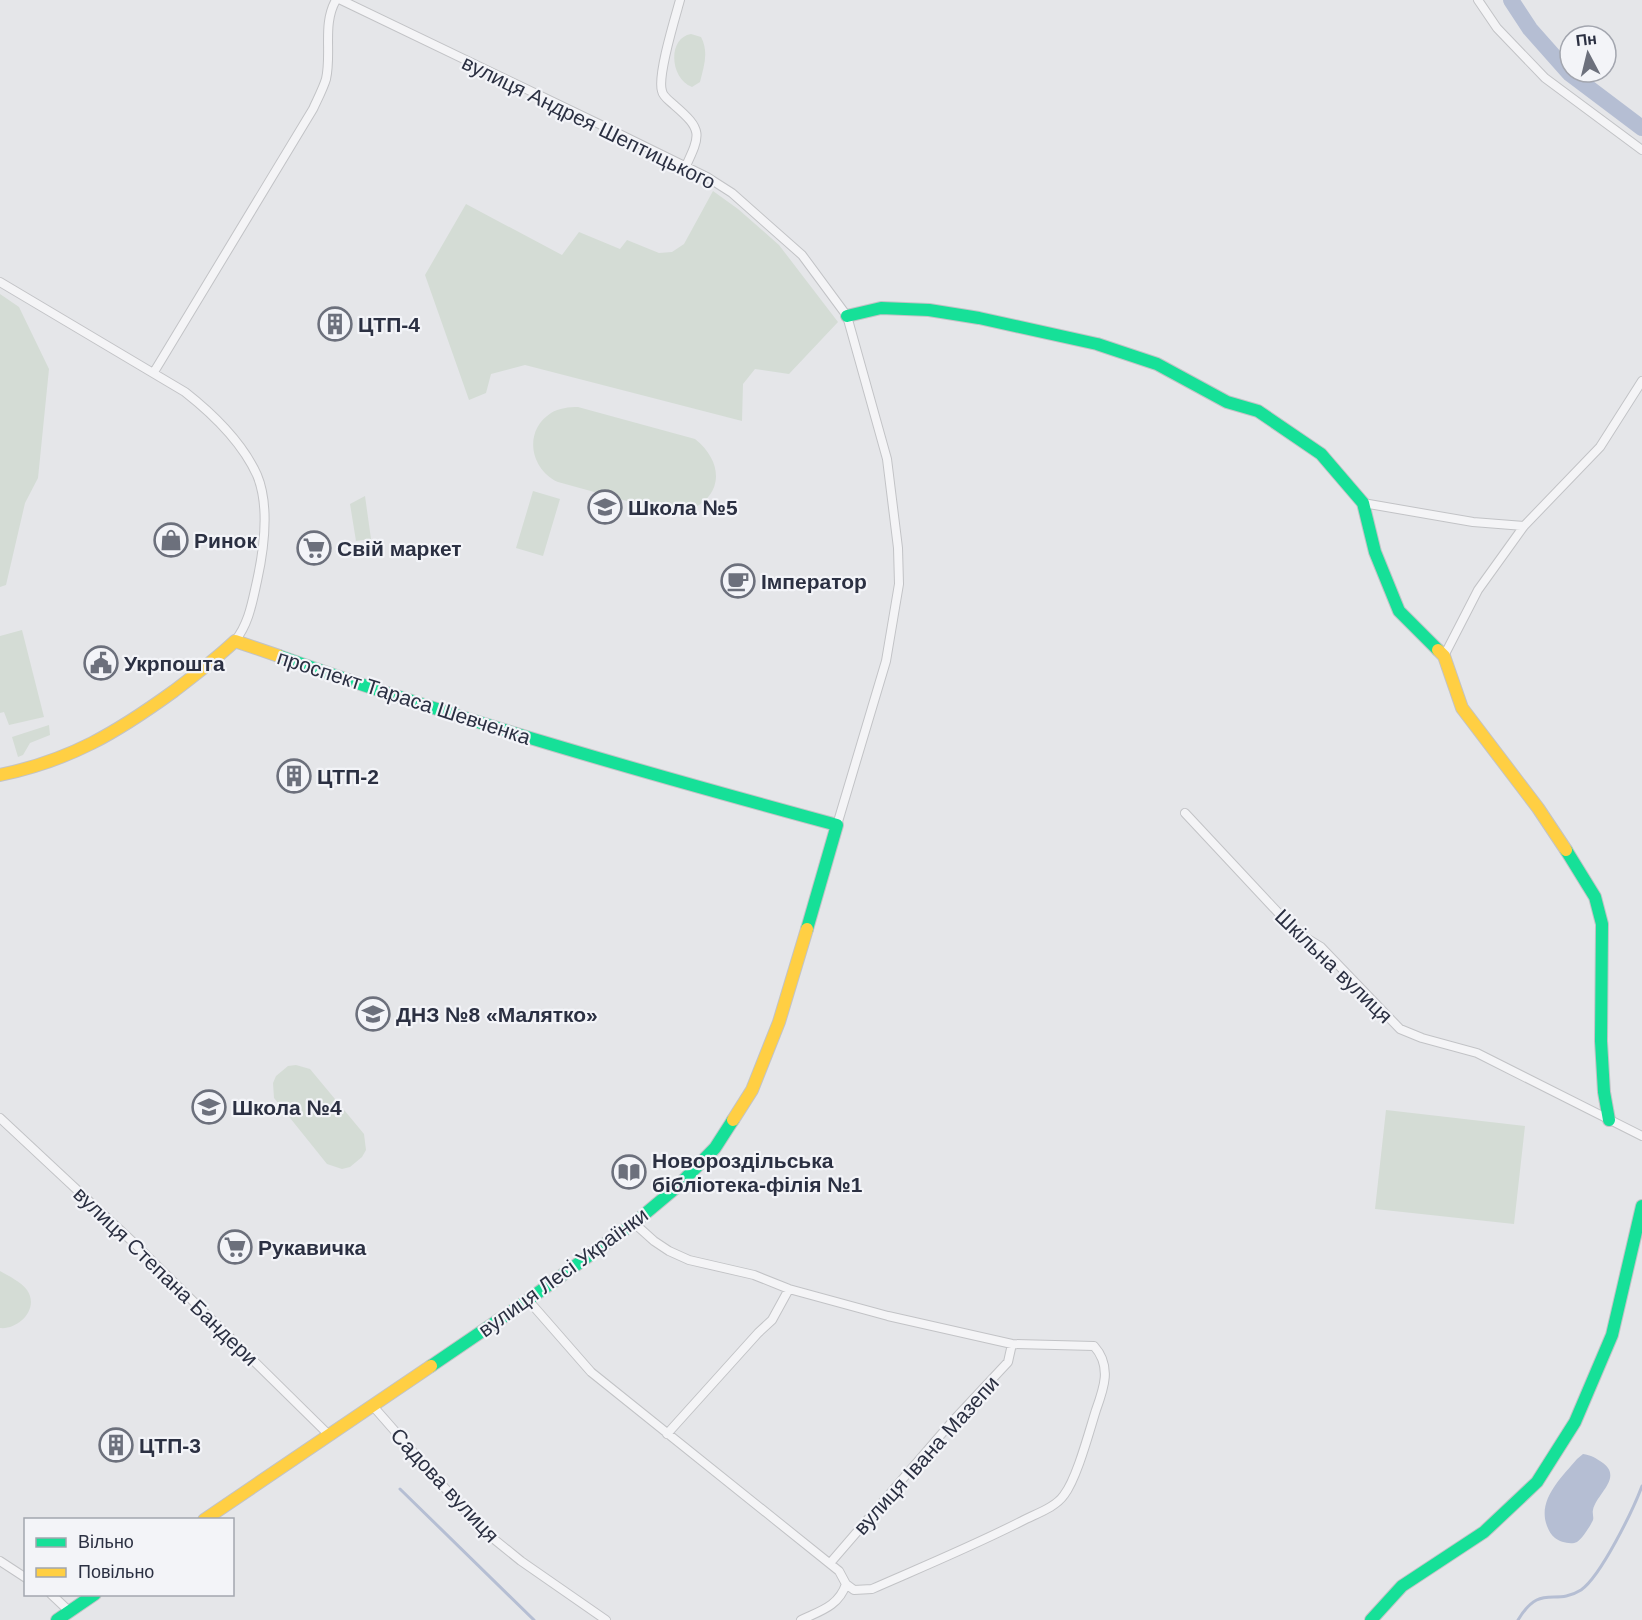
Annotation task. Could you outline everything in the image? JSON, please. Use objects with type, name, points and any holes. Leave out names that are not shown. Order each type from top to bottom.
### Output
[{"type":"street","name":"вулиця Андрея Шептицького","points":[[338,0],[707,177],[732,193],[802,255],[847,316],[887,459],[898,548],[899,584],[886,662],[837,825]]},
{"type":"street","points":[[154,372],[313,109],[326,78],[328,26],[331,9],[338,0]]},
{"type":"street","points":[[680,0],[662,76],[662,91],[692,120],[695,127],[696,144],[685,168]]},
{"type":"street","points":[[1478,0],[1497,28],[1545,78],[1642,150]]},
{"type":"street","points":[[0,282],[123,356],[154,372],[204,406],[246,456],[258,476],[264,517],[259,570],[247,624],[235,641],[214,660],[136,719],[106,738],[44,764],[0,775]]},
{"type":"street","points":[[847,316],[881,308],[929,310],[979,318],[1097,344],[1157,364],[1227,402],[1258,411],[1321,454],[1363,503],[1376,552],[1399,610],[1444,656],[1462,708],[1538,808],[1595,897],[1602,924],[1600,1041],[1609,1120]]},
{"type":"street","points":[[1444,656],[1478,590],[1524,526],[1600,447],[1642,381]]},
{"type":"street","points":[[1363,503],[1473,522],[1524,526]]},
{"type":"street","name":"проспект Тараса Шевченка","points":[[235,641],[349,682],[445,712],[653,774],[837,825]]},
{"type":"street","name":"Шкільна вулиця","points":[[1185,813],[1285,920],[1303,936],[1321,947],[1400,1029],[1422,1038],[1477,1053],[1642,1136]]},
{"type":"street","name":"вулиця Лесі Українки","points":[[207,1518],[530,1303],[634,1223],[677,1186],[715,1148],[752,1090],[779,1022],[837,825]]},
{"type":"street","name":"вулиця Степана Бандери","points":[[0,1118],[135,1244],[330,1436]]},
{"type":"street","points":[[1371,1620],[1402,1586],[1484,1532],[1537,1482],[1575,1422],[1612,1335],[1642,1206]]},
{"type":"street","points":[[530,1303],[591,1372],[831,1562],[846,1584],[854,1590],[872,1589],[985,1540],[1051,1507],[1064,1496],[1072,1480],[1106,1379],[1104,1360],[1094,1346],[1012,1344],[888,1316],[789,1289],[754,1275],[689,1260],[662,1246],[634,1223]]},
{"type":"street","points":[[667,1434],[772,1320],[789,1289]]},
{"type":"street","name":"вулиця Івана Мазепи","points":[[831,1562],[951,1423],[1008,1362],[1012,1344]]},
{"type":"street","name":"Садова вулиця","points":[[374,1407],[479,1527],[521,1561],[606,1620]]},
{"type":"street","points":[[0,1561],[24,1577]]},
{"type":"street","points":[[801,1620],[833,1605],[843,1595],[846,1584]]},
{"type":"street","points":[[53,1596],[70,1611]]},
{"type":"street","points":[[57,1620],[91,1596]]},
{"type":"shaded area","points":[[691,34],[701,37],[705,54],[700,82],[692,87],[679,76],[674,59],[678,43],[683,37]]},
{"type":"shaded area","points":[[713,191],[738,209],[779,245],[838,322],[789,374],[755,369],[743,384],[742,421],[525,365],[491,374],[486,393],[469,400],[425,275],[466,204],[562,255],[579,232],[620,249],[627,240],[659,253],[672,252],[684,244]]},
{"type":"shaded area","points":[[0,294],[19,307],[49,369],[38,478],[25,503],[6,585],[0,587]]},
{"type":"shaded area","points":[[578,407],[695,439],[706,450],[716,473],[715,484],[710,495],[690,510],[674,514],[558,482],[549,476],[536,459],[534,439],[536,430],[542,421],[554,411]]},
{"type":"shaded area","points":[[533,491],[560,499],[543,556],[516,548]]},
{"type":"shaded area","points":[[365,496],[371,539],[356,541],[350,504]]},
{"type":"shaded area","points":[[22,630],[44,717],[9,725],[4,712],[0,713],[0,636]]},
{"type":"shaded area","points":[[49,725],[50,735],[30,743],[23,755],[18,757],[12,737]]},
{"type":"shaded area","points":[[296,1065],[310,1069],[364,1134],[366,1150],[362,1157],[350,1167],[342,1169],[327,1164],[274,1098],[273,1083],[276,1076],[288,1066]]},
{"type":"shaded area","points":[[1386,1110],[1525,1126],[1514,1224],[1375,1209]]},
{"type":"shaded area","points":[[0,1271],[22,1284],[27,1290],[31,1304],[29,1311],[20,1322],[7,1328],[0,1328]]},
{"type":"water","points":[[1583,1454],[1603,1463],[1610,1474],[1609,1480],[1595,1504],[1593,1520],[1586,1532],[1577,1542],[1566,1543],[1552,1536],[1549,1531],[1545,1507],[1552,1490]]},
{"type":"waterway","points":[[1511,0],[1530,29],[1569,73],[1642,128]]},
{"type":"waterway","points":[[1518,1620],[1526,1608],[1541,1598],[1571,1595],[1581,1590],[1589,1582],[1616,1542],[1642,1486]]},
{"type":"waterway","points":[[400,1489],[534,1620]]},
{"type":"traffic: fast","points":[[847,316],[881,308],[929,310],[979,318],[1097,344],[1157,364],[1227,402],[1258,411],[1321,454],[1363,503],[1375,552],[1399,611],[1438,650]]},
{"type":"traffic: fast","points":[[279,656],[417,703],[556,746],[837,825],[807,929]]},
{"type":"traffic: fast","points":[[1566,850],[1595,897],[1602,924],[1601,1041],[1604,1092],[1609,1120]]},
{"type":"traffic: fast","points":[[431,1366],[528,1300],[634,1223],[677,1187],[715,1148],[733,1120]]},
{"type":"traffic: fast","points":[[1371,1620],[1402,1586],[1484,1532],[1537,1482],[1575,1422],[1612,1335],[1642,1206]]},
{"type":"traffic: fast","points":[[57,1620],[92,1596]]},
{"type":"traffic: slow","points":[[0,775],[71,753],[112,732],[174,691],[235,641],[279,656]]},
{"type":"traffic: slow","points":[[1438,650],[1444,656],[1462,708],[1538,808],[1566,850]]},
{"type":"traffic: slow","points":[[733,1120],[752,1090],[779,1022],[807,929]]},
{"type":"traffic: slow","points":[[207,1518],[431,1366]]},
{"type":"place","name":"ЦТП-4","points":[[335,324]]},
{"type":"place","name":"Школа №5","points":[[605,507]]},
{"type":"place","name":"Ринок","points":[[171,540]]},
{"type":"place","name":"Свiй маркет","points":[[314,548]]},
{"type":"place","name":"Імператор","points":[[738,581]]},
{"type":"place","name":"Укрпошта","points":[[101,663]]},
{"type":"place","name":"ЦТП-2","points":[[294,776]]},
{"type":"place","name":"ДНЗ №8 «Малятко»","points":[[373,1014]]},
{"type":"place","name":"Школа №4","points":[[209,1107]]},
{"type":"place","name":"Новороздільська бібліотека-філія №1","points":[[629,1172]]},
{"type":"place","name":"Рукавичка","points":[[235,1247]]},
{"type":"place","name":"ЦТП-3","points":[[116,1445]]}]
